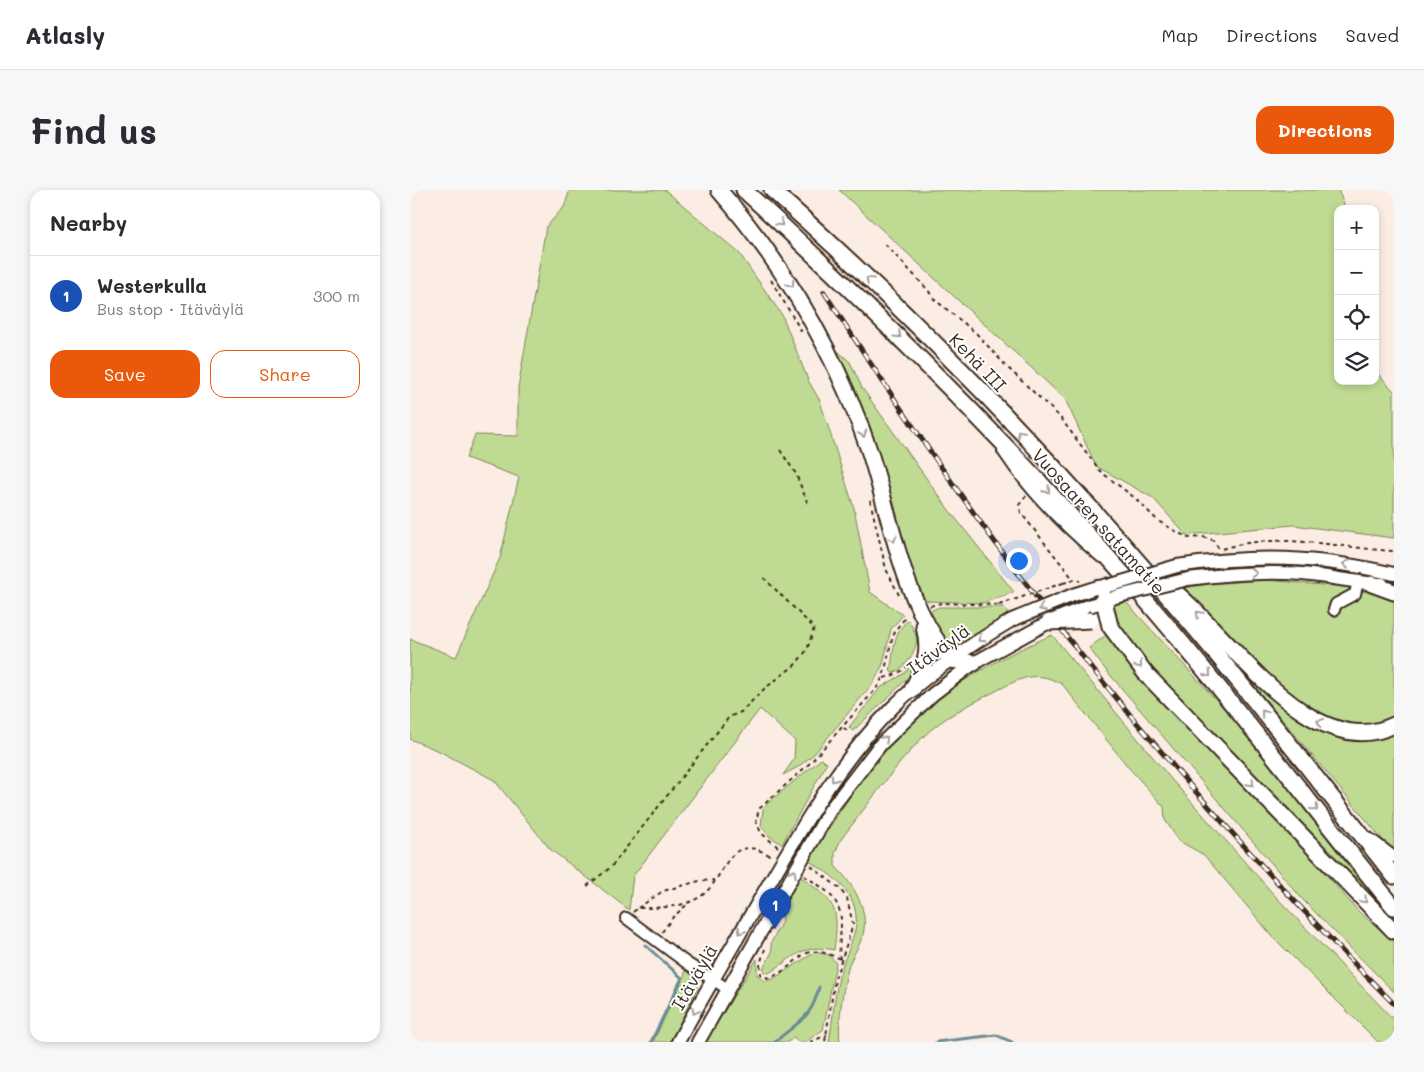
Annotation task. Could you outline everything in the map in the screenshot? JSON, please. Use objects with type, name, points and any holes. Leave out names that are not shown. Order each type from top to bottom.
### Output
[{"type":"highway","points":[[719,190],[747,222],[776,262],[810,315],[835,364],[869,451],[914,614],[928,642],[928,656],[912,690]]},
{"type":"highway","name":"Vuosaaren satamatie","points":[[744,190],[832,271],[981,419],[1131,583],[1230,701],[1394,907]]},
{"type":"highway","name":"Kehä III","points":[[772,190],[898,308],[974,384],[1147,572]]},
{"type":"highway","points":[[1147,572],[1182,596],[1255,672],[1309,717],[1333,728],[1352,732],[1376,731],[1394,725]]},
{"type":"highway","name":"Vuosaaren satamatie","points":[[1147,572],[1237,680],[1394,876]]},
{"type":"highway","points":[[1365,583],[1394,592]]},
{"type":"highway","points":[[1109,595],[1110,626]]},
{"type":"highway","points":[[914,614],[951,660],[974,663]]},
{"type":"highway","points":[[1049,622],[1087,614],[1110,626],[1146,674],[1394,931]]},
{"type":"main road","name":"Itäväylä","points":[[1087,614],[1109,595],[1177,566],[1254,557],[1284,558],[1362,567],[1394,574]]},
{"type":"main road","name":"Itäväylä","points":[[678,1042],[712,979],[813,809],[844,764],[893,707],[912,690],[951,660],[1012,620],[1098,587],[1109,595],[1188,579],[1227,574],[1276,573],[1394,585]]},
{"type":"main road","name":"Itäväylä","points":[[698,1042],[820,827],[856,774],[880,745],[933,694],[974,663],[1022,635],[1049,622]]},
{"type":"street","points":[[1334,610],[1336,604],[1355,594],[1365,583]]},
{"type":"street","points":[[1360,833],[1394,857]]},
{"type":"street","points":[[626,918],[728,989]]},
{"type":"path","points":[[885,244],[928,290],[934,299],[976,333],[1007,368],[1060,416],[1080,447],[1101,472],[1135,498],[1158,521],[1182,536],[1188,538],[1204,537],[1213,540],[1220,550]]},
{"type":"path","points":[[768,275],[804,335]]},
{"type":"path","points":[[780,450],[796,474],[808,504]]},
{"type":"path","points":[[868,493],[886,569],[900,597]]},
{"type":"path","points":[[1026,496],[1019,505],[1021,513],[1074,580]]},
{"type":"path","points":[[587,886],[610,867],[729,718],[741,712],[764,689],[795,665],[807,650],[814,628],[764,578]]},
{"type":"path","points":[[780,848],[761,833],[756,821],[759,809],[810,763],[844,727],[884,678],[892,635],[898,624],[914,614],[942,604],[999,605],[1063,583]]},
{"type":"path","points":[[884,678],[905,670],[914,656]]},
{"type":"path","points":[[844,727],[850,733]]},
{"type":"path","points":[[638,908],[676,906],[705,893],[732,855],[743,850],[754,849],[776,859]]},
{"type":"path","points":[[808,864],[827,877],[847,898],[853,925],[850,938],[840,959],[825,1042]]},
{"type":"path","points":[[802,875],[828,891],[838,906],[841,924],[838,945],[840,959]]},
{"type":"path","points":[[626,918],[663,891],[699,880],[714,880]]},
{"type":"path","points":[[656,940],[673,917],[693,899]]},
{"type":"path","points":[[765,948],[759,971],[761,975],[768,978],[811,951],[825,951],[840,959]]},
{"type":"path","points":[[810,1042],[827,1036]]},
{"type":"green space","points":[[570,190],[665,190],[739,253],[782,315],[808,380],[820,401],[854,508],[870,592],[903,615],[891,629],[883,664],[874,682],[814,754],[798,767],[783,775],[794,759],[795,741],[760,709],[633,876],[629,910],[550,849],[494,780],[439,751],[410,739],[410,639],[456,657],[500,558],[519,477],[466,458],[475,435],[518,436],[518,388],[546,227],[564,207]]},
{"type":"green space","points":[[839,190],[1338,190],[1344,205],[1334,205],[1334,385],[1379,385],[1379,375],[1394,391],[1394,538],[1293,525],[1186,535],[1153,498],[1096,466],[1065,399]]},
{"type":"green space","points":[[832,346],[850,362],[862,388],[949,510],[1014,592],[983,603],[928,601],[921,597]]},
{"type":"green space","points":[[1266,580],[1344,587],[1394,598],[1394,719],[1368,725],[1353,726],[1331,720],[1308,708],[1284,691],[1261,670],[1184,588],[1209,584]]},
{"type":"green space","points":[[1126,602],[1242,728],[1371,895],[1371,898],[1167,685],[1128,638],[1110,606]]},
{"type":"green space","points":[[939,607],[1003,607],[1010,615],[953,650],[950,650],[928,612]]},
{"type":"green space","points":[[908,620],[915,634],[915,647],[906,663],[893,673],[890,671],[894,644],[899,632]]},
{"type":"green space","points":[[1052,635],[1171,779],[1276,897],[1394,1020],[1394,1042],[1378,1042],[1273,937],[1204,855],[1179,841],[1165,820],[1164,807],[1129,768],[1062,684],[1044,677],[1027,677],[1003,687],[939,723],[901,761],[841,839],[835,853],[835,866],[848,881],[859,899],[864,918],[864,928],[861,941],[850,962],[845,980],[840,1013],[840,1042],[829,1042],[837,985],[856,926],[856,914],[853,903],[840,884],[809,861],[855,790],[890,746],[909,726],[963,681],[1000,659]]},
{"type":"green space","points":[[1106,635],[1267,808],[1360,913],[1394,941],[1394,992],[1303,900],[1105,669],[1089,648]]},
{"type":"green space","points":[[922,643],[916,666],[910,676],[853,731],[849,727],[880,688],[905,673],[915,660]]},
{"type":"green space","points":[[1235,663],[1364,740],[1387,737],[1394,733],[1394,849],[1382,839]]},
{"type":"green space","points":[[821,759],[827,763],[782,844],[769,836],[761,826],[763,809]]},
{"type":"green space","points":[[800,876],[828,899],[832,906],[836,923],[834,950],[823,948],[806,950],[769,973],[764,972],[763,969],[772,952],[771,943],[782,921],[782,911],[788,896]]},
{"type":"green space","points":[[815,952],[829,955],[836,963],[823,1030],[805,1042],[798,1042],[794,1037],[788,1042],[705,1042],[757,959],[757,975],[765,981],[773,979]]},
{"type":"green space","points":[[686,970],[695,977],[697,989],[670,1042],[653,1042],[683,979]]},
{"type":"waterway","points":[[645,945],[682,978],[651,1042]]},
{"type":"waterway","points":[[775,1042],[808,1013],[816,998],[819,987]]},
{"type":"waterway","points":[[936,1042],[996,1035],[1012,1042]]},
{"type":"railway","points":[[824,292],[890,393],[959,492],[1006,557],[1096,674],[1241,843],[1394,1004]]},
{"type":"place","name":"Westerkulla","points":[[775,929]]}]
